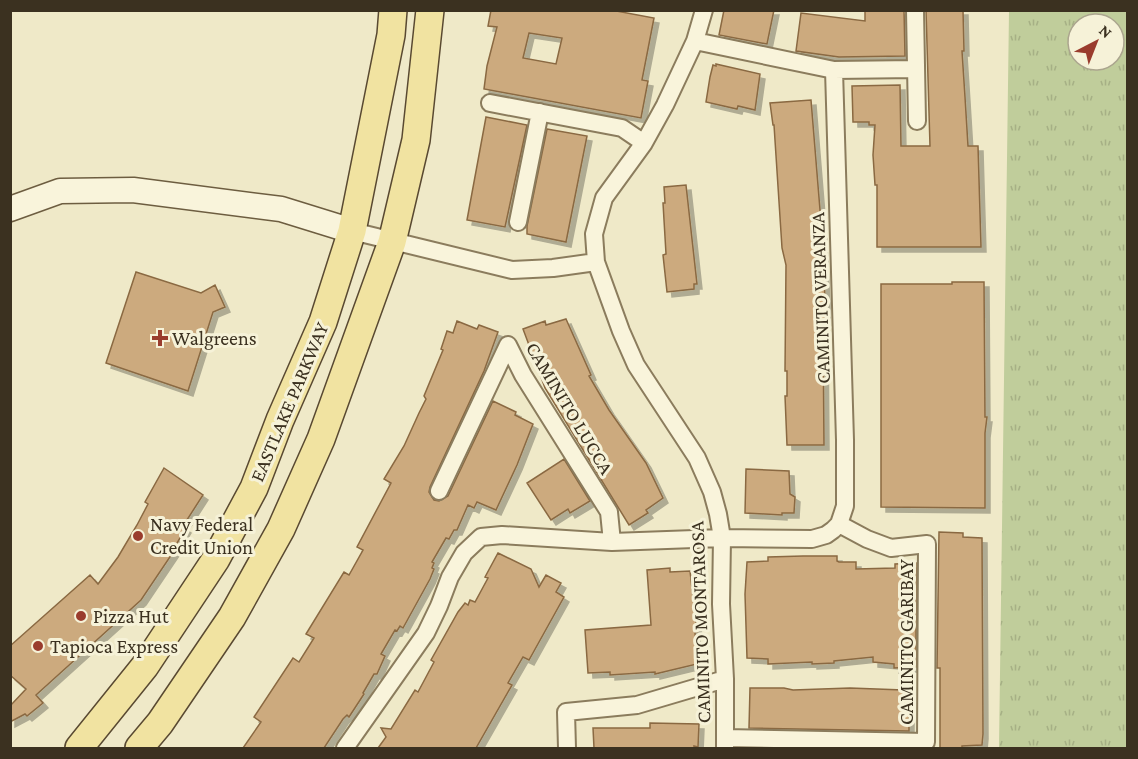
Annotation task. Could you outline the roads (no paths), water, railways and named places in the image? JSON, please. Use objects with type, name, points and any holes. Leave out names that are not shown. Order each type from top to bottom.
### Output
[{"type":"main road","name":"EASTLAKE PARKWAY","points":[[79,748],[145,666],[216,559],[254,488],[280,420],[323,322],[352,231],[391,34],[393,10]]},
{"type":"main road","name":"EASTLAKE PARKWAY","points":[[139,748],[160,723],[232,617],[281,529],[321,440],[392,242],[416,140],[430,10]]},
{"type":"street","points":[[915,10],[917,121]]},
{"type":"street","name":"CAMINITO MONTAROSA","points":[[699,11],[695,41],[665,105],[644,143],[604,198],[594,234],[596,261],[636,365],[697,458],[712,492],[722,538],[721,604],[725,679],[725,743]]},
{"type":"street","points":[[695,41],[834,70],[916,69]]},
{"type":"street","name":"CAMINITO VERANZA","points":[[834,70],[845,440],[845,506],[839,524]]},
{"type":"street","points":[[490,104],[622,128],[644,143]]},
{"type":"street","points":[[518,222],[540,112]]},
{"type":"street","points":[[10,209],[60,191],[133,190],[281,209],[392,242],[512,270],[553,268],[596,261]]},
{"type":"street","name":"CAMINITO LUCCA","points":[[439,491],[508,345],[523,375],[609,512],[612,542]]},
{"type":"street","points":[[345,748],[426,633],[450,577],[464,554],[481,537],[502,535],[612,542],[722,538],[812,539],[826,535],[839,524]]},
{"type":"street","name":"CAMINITO GARIBAY","points":[[725,743],[926,742],[927,544],[891,548],[867,539],[839,524]]},
{"type":"street","points":[[567,748],[566,712],[638,705],[725,679]]},
{"type":"place","name":"Walgreens","points":[[160,338]]},
{"type":"place","name":"Navy Federal Credit Union","points":[[138,536]]},
{"type":"place","name":"Pizza Hut","points":[[81,616]]},
{"type":"place","name":"Tapioca Express","points":[[38,646]]}]
